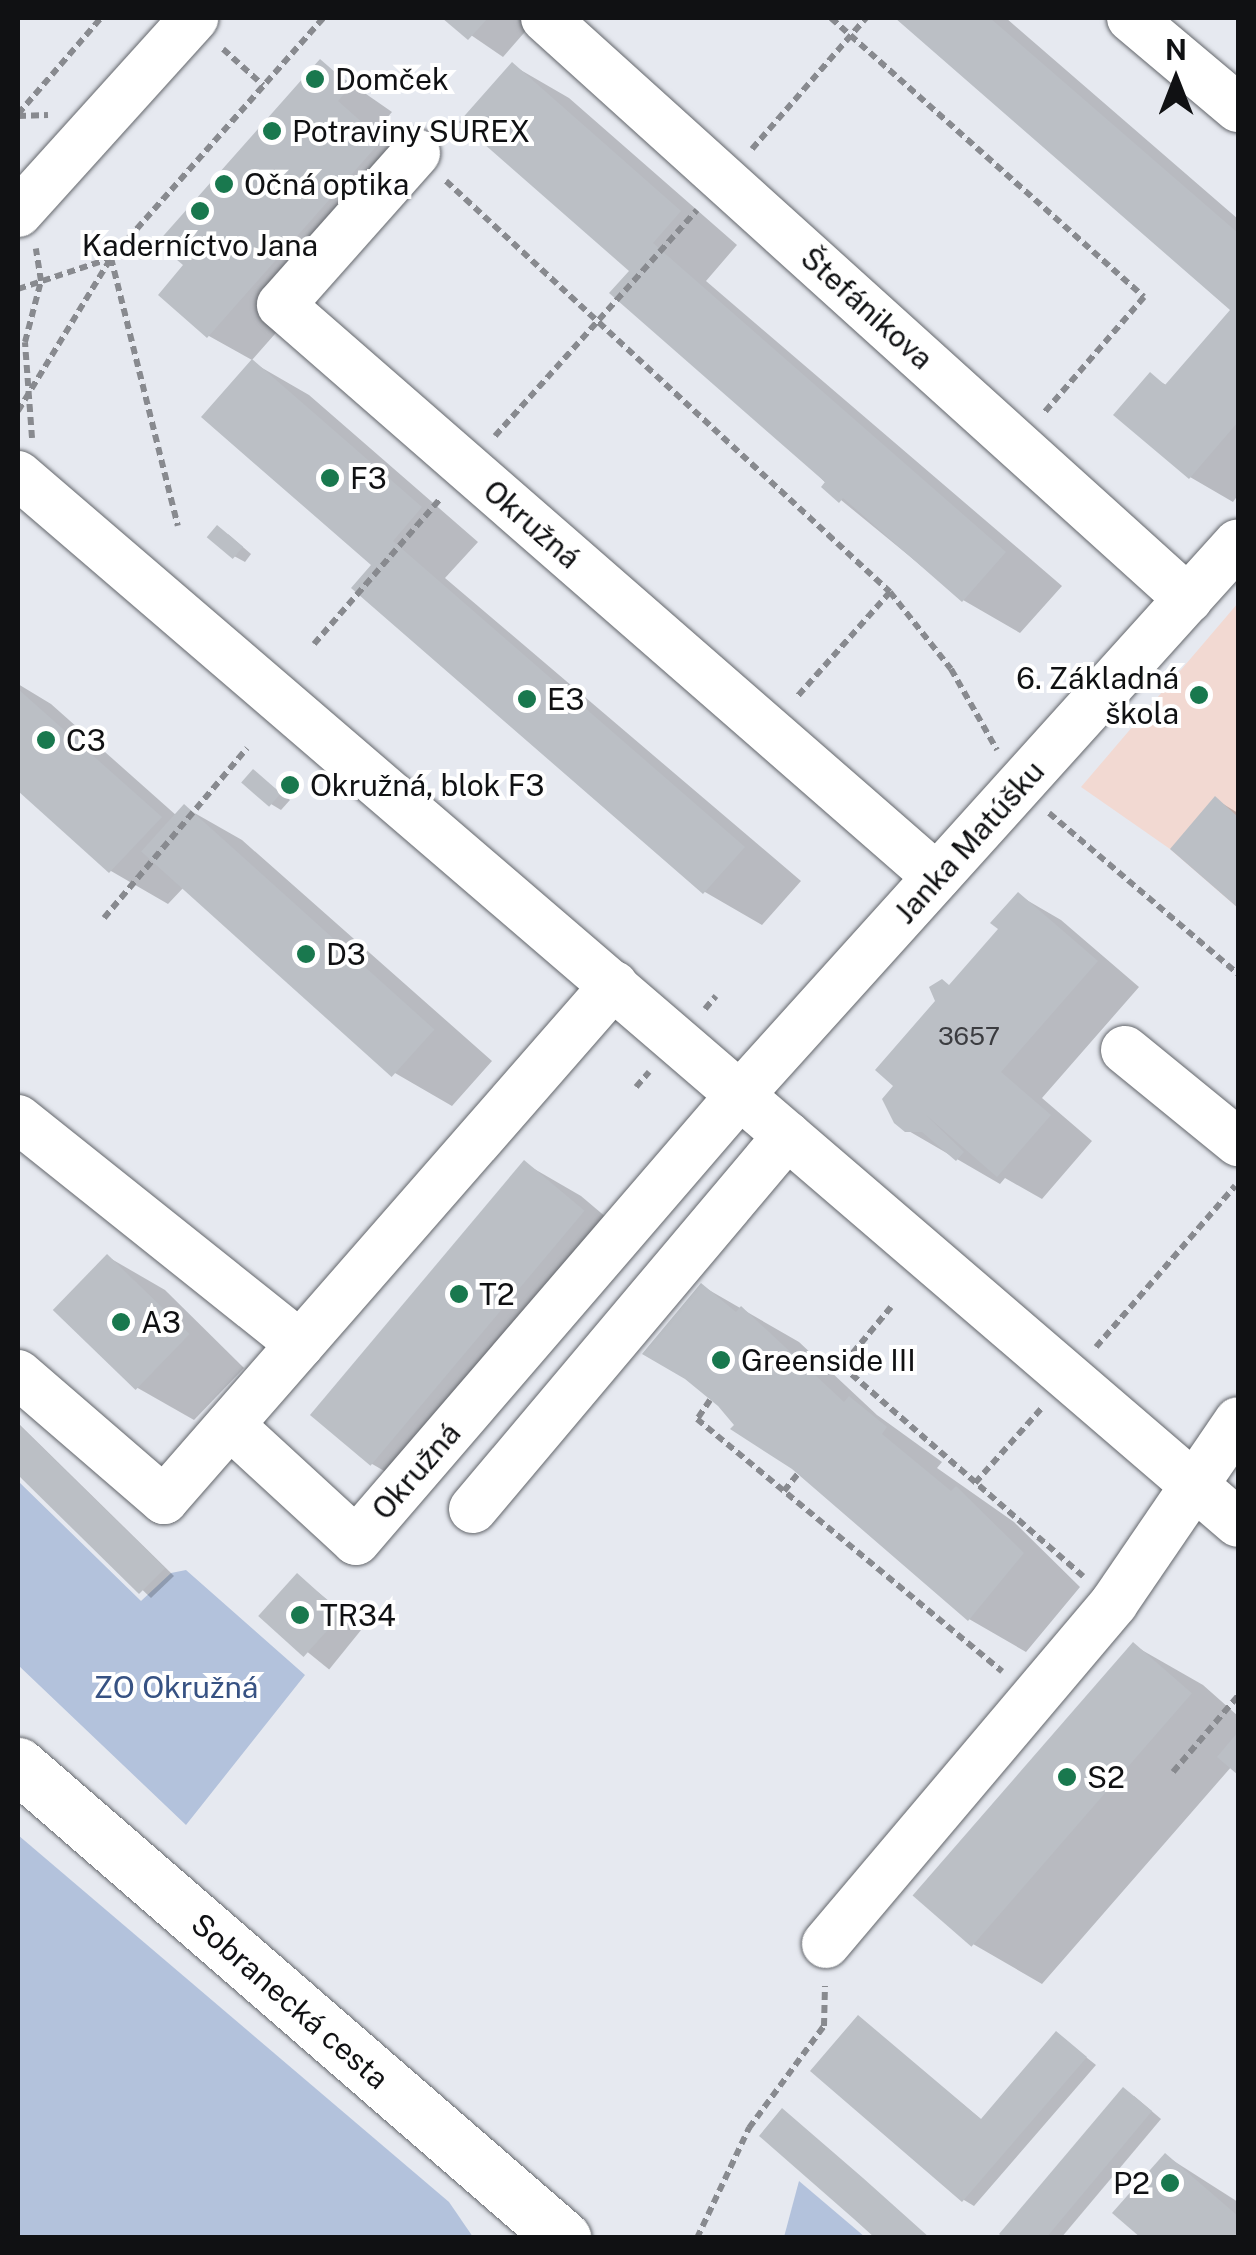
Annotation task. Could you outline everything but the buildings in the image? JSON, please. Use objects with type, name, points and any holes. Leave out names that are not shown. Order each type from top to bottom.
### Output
[{"type":"main road","name":"Sobranecká cesta","points":[[18,1765],[562,2238]]},
{"type":"street","points":[[22,223],[194,18]]},
{"type":"street","name":"Štefánikova","points":[[545,18],[1188,599]]},
{"type":"street","points":[[1131,18],[1238,108]]},
{"type":"street","name":"Okružná","points":[[416,153],[281,305],[937,877]]},
{"type":"street","points":[[25,460],[740,1096],[1238,1523]]},
{"type":"street","name":"Janka Matúšku","points":[[740,1096],[1238,544]]},
{"type":"street","points":[[18,1374],[164,1500],[614,985]]},
{"type":"street","points":[[1126,1050],[1238,1142]]},
{"type":"street","name":"Okružná","points":[[230,1425],[356,1541],[740,1096]]},
{"type":"street","points":[[18,1119],[300,1344]]},
{"type":"street","points":[[473,1509],[786,1136]]},
{"type":"street","points":[[826,1944],[1114,1603],[1238,1421]]},
{"type":"path","points":[[18,114],[101,18]]},
{"type":"path","points":[[18,411],[111,258],[323,18]]},
{"type":"path","points":[[831,18],[1144,297],[1017,444]]},
{"type":"path","points":[[314,644],[866,18]]},
{"type":"path","points":[[416,153],[890,592],[768,730]]},
{"type":"path","points":[[22,223],[35,243],[42,281],[25,342],[30,396],[25,460]]},
{"type":"path","points":[[18,289],[111,258]]},
{"type":"path","points":[[111,258],[178,526]]},
{"type":"path","points":[[104,918],[248,748]]},
{"type":"path","points":[[1089,1355],[1238,1182]]},
{"type":"path","points":[[891,1307],[842,1366],[1114,1603]]},
{"type":"path","points":[[710,1400],[697,1419],[1034,1697]]},
{"type":"path","points":[[975,1482],[1045,1406]]},
{"type":"path","points":[[784,1492],[798,1474]]},
{"type":"path","points":[[1173,1772],[1238,1696]]},
{"type":"path","points":[[697,2238],[749,2128],[824,2026],[826,1944]]},
{"type":"shaded area","name":"6. Základná škola","points":[[1238,603],[1238,908],[1170,849],[1081,787]]},
{"type":"green space","name":"ZO Okružná","points":[[18,1481],[141,1601],[171,1573],[186,1570],[305,1675],[186,1825],[18,1665]]},
{"type":"green space","points":[[18,1835],[449,2202],[473,2237],[18,2237]]},
{"type":"green space","points":[[799,2181],[865,2237],[784,2237]]},
{"type":"place","name":"Domček","points":[[315,79]]},
{"type":"place","name":"Potraviny SUREX","points":[[272,131]]},
{"type":"place","name":"Očná optika","points":[[224,184]]},
{"type":"place","name":"Kaderníctvo Jana","points":[[200,211]]},
{"type":"place","name":"F3","points":[[330,478]]},
{"type":"place","name":"6. Základná škola","points":[[1199,695]]},
{"type":"place","name":"E3","points":[[527,699]]},
{"type":"place","name":"C3","points":[[46,740]]},
{"type":"place","name":"Okružná, blok F3","points":[[290,785]]},
{"type":"place","name":"D3","points":[[306,954]]},
{"type":"place","name":"T2","points":[[459,1294]]},
{"type":"place","name":"A3","points":[[121,1322]]},
{"type":"place","name":"Greenside III","points":[[721,1360]]},
{"type":"place","name":"TR34","points":[[300,1615]]},
{"type":"place","name":"S2","points":[[1067,1777]]},
{"type":"place","name":"P2","points":[[1170,2183]]}]
